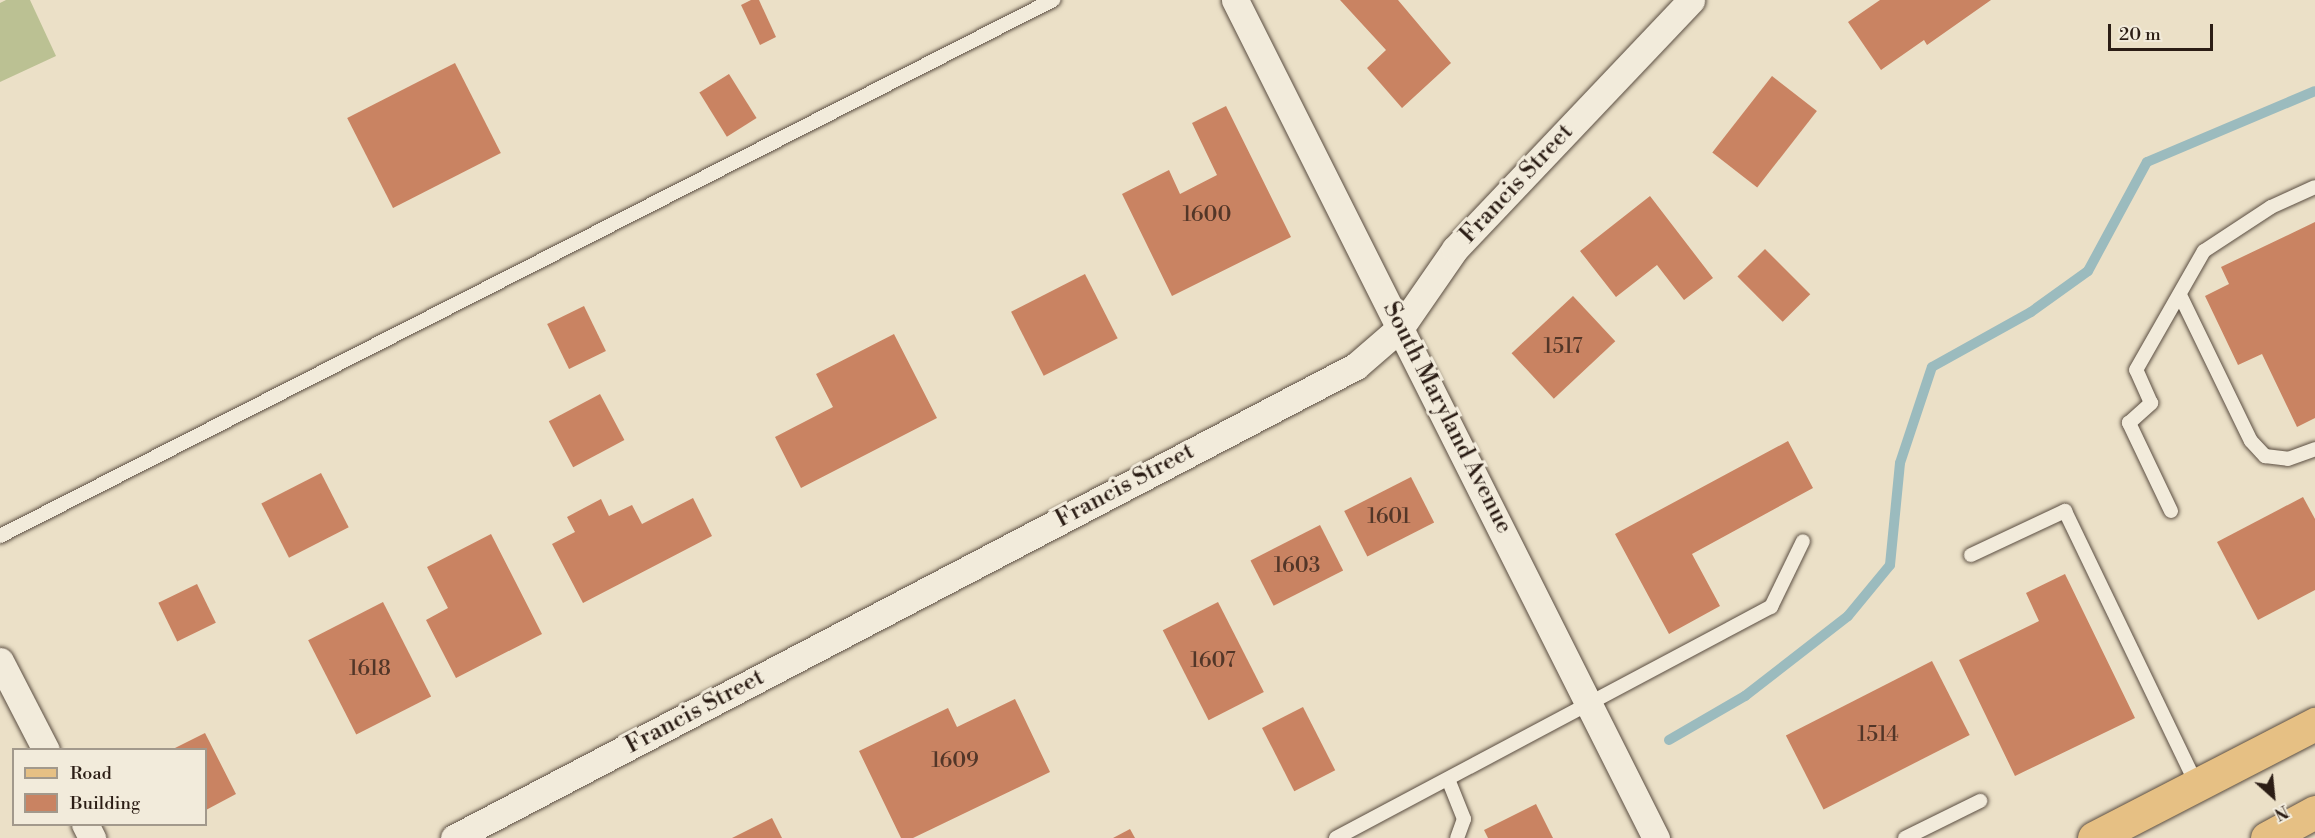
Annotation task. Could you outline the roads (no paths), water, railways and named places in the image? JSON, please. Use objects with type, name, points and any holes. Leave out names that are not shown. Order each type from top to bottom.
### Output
[{"type":"main road","points":[[2094,838],[2315,724]]},
{"type":"main road","points":[[2267,838],[2315,812]]},
{"type":"street","name":"South Maryland Avenue","points":[[1235,0],[1656,838]]},
{"type":"street","name":"Francis Street","points":[[454,838],[1356,366],[1401,327],[1455,249],[1691,0]]},
{"type":"street","points":[[0,660],[45,748]]},
{"type":"lane","points":[[0,536],[1053,0]]},
{"type":"lane","points":[[2171,511],[2129,423],[2151,403],[2136,370],[2204,251],[2271,207],[2315,187]]},
{"type":"lane","points":[[2180,295],[2252,441],[2265,456],[2288,459],[2315,449]]},
{"type":"lane","points":[[1971,555],[2065,511],[2197,785]]},
{"type":"lane","points":[[1336,838],[1771,607],[1803,541]]},
{"type":"lane","points":[[1448,779],[1464,819],[1457,838]]},
{"type":"lane","points":[[1905,838],[1980,801]]},
{"type":"waterway","points":[[1669,740],[1745,696],[1848,616],[1890,565],[1900,463],[1932,367],[2031,312],[2088,271],[2147,162],[2315,91]]}]
